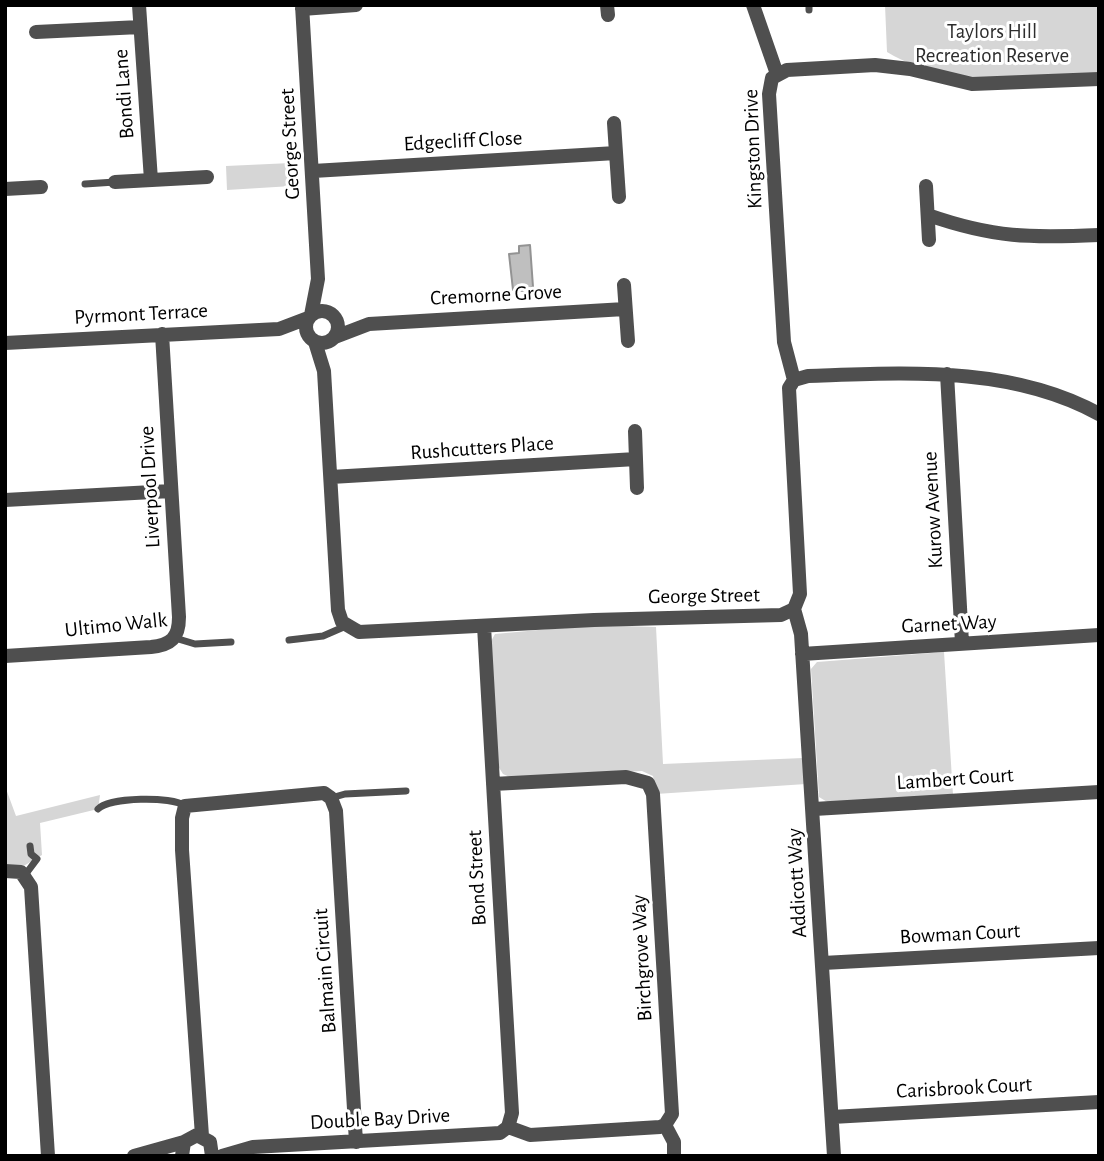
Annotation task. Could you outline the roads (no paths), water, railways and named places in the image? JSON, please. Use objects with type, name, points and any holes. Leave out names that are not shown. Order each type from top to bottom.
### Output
[{"type":"street","name":"Bondi Lane","points":[[139,5],[151,180]]},
{"type":"street","points":[[302,7],[356,5]]},
{"type":"street","points":[[754,5],[777,74]]},
{"type":"street","name":"George Street","points":[[302,7],[318,279],[309,317]]},
{"type":"street","points":[[36,32],[141,27]]},
{"type":"street","name":"Kingston Drive","points":[[794,380],[784,341],[769,94],[772,78],[787,71],[875,65],[910,69],[972,84],[1099,79]]},
{"type":"street","points":[[614,123],[619,197]]},
{"type":"street","name":"Edgecliff Close","points":[[313,171],[616,153]]},
{"type":"street","points":[[115,182],[207,177]]},
{"type":"street","points":[[926,186],[929,240]]},
{"type":"street","points":[[5,189],[41,187]]},
{"type":"street","points":[[928,215],[991,234],[1035,238],[1099,234]]},
{"type":"street","name":"George Street","points":[[318,279],[335,318]]},
{"type":"street","points":[[624,285],[628,341]]},
{"type":"street","name":"Cremorne Grove","points":[[334,338],[348,329],[369,324],[625,309]]},
{"type":"street","points":[[324,371],[334,338],[335,318],[326,311],[309,317],[306,329],[313,340],[324,371],[338,610],[346,626]]},
{"type":"street","name":"Pyrmont Terrace","points":[[5,343],[279,329],[309,317]]},
{"type":"street","name":"Cremorne Grove","points":[[335,318],[369,324]]},
{"type":"street","name":"Pyrmont Terrace","points":[[279,329],[313,340]]},
{"type":"street","name":"Liverpool Drive","points":[[162,334],[179,617],[175,638]]},
{"type":"street","points":[[313,340],[324,343],[334,338]]},
{"type":"street","points":[[794,609],[800,594],[789,388],[794,380],[808,376],[947,374],[1005,382],[1091,406],[1099,414]]},
{"type":"street","name":"Kurow Avenue","points":[[947,374],[962,643]]},
{"type":"street","points":[[635,431],[637,488]]},
{"type":"street","name":"Rushcutters Place","points":[[331,477],[636,459]]},
{"type":"street","points":[[5,500],[171,491]]},
{"type":"street","name":"George Street","points":[[346,626],[371,632],[594,620],[769,616],[794,609]]},
{"type":"street","name":"Addicott Way","points":[[794,609],[802,654],[814,808],[834,1156]]},
{"type":"street","name":"Bond Street","points":[[484,626],[512,1113],[508,1127]]},
{"type":"street","name":"Garnet Way","points":[[802,654],[1099,635]]},
{"type":"street","name":"Ultimo Walk","points":[[5,656],[151,647],[168,643],[175,638]]},
{"type":"street","name":"Birchgrove Way","points":[[493,784],[626,777],[648,783],[653,794],[672,1114],[665,1125]]},
{"type":"street","name":"Lambert Court","points":[[814,808],[1099,792]]},
{"type":"street","points":[[212,1156],[212,1146],[192,1142],[196,1083],[182,850],[182,818],[185,806],[324,793],[331,799]]},
{"type":"street","name":"Balmain Circuit","points":[[331,799],[336,811],[356,1142]]},
{"type":"street","points":[[5,871],[25,875],[32,896],[48,1156]]},
{"type":"street","name":"Bowman Court","points":[[823,963],[1099,948]]},
{"type":"street","name":"Carisbrook Court","points":[[832,1117],[1099,1102]]},
{"type":"street","points":[[508,1127],[530,1135],[665,1125],[674,1142],[674,1156]]},
{"type":"street","name":"Double Bay Drive","points":[[125,1156],[136,1156],[192,1142],[253,1147],[483,1135],[500,1133],[508,1127]]},
{"type":"street","name":"Double Bay Drive","points":[[222,1156],[253,1147]]},
{"type":"lane","points":[[85,184],[115,182]]},
{"type":"lane","points":[[289,640],[323,636],[346,626]]},
{"type":"lane","name":"Ultimo Walk","points":[[175,638],[195,644],[231,642]]},
{"type":"lane","points":[[331,799],[345,794],[406,791]]},
{"type":"lane","points":[[98,809],[107,802],[165,799],[185,806]]},
{"type":"lane","points":[[25,875],[37,859],[30,846]]},
{"type":"park label","name":"Taylors Hill Recreation Reserve","points":[[992,44]]}]
